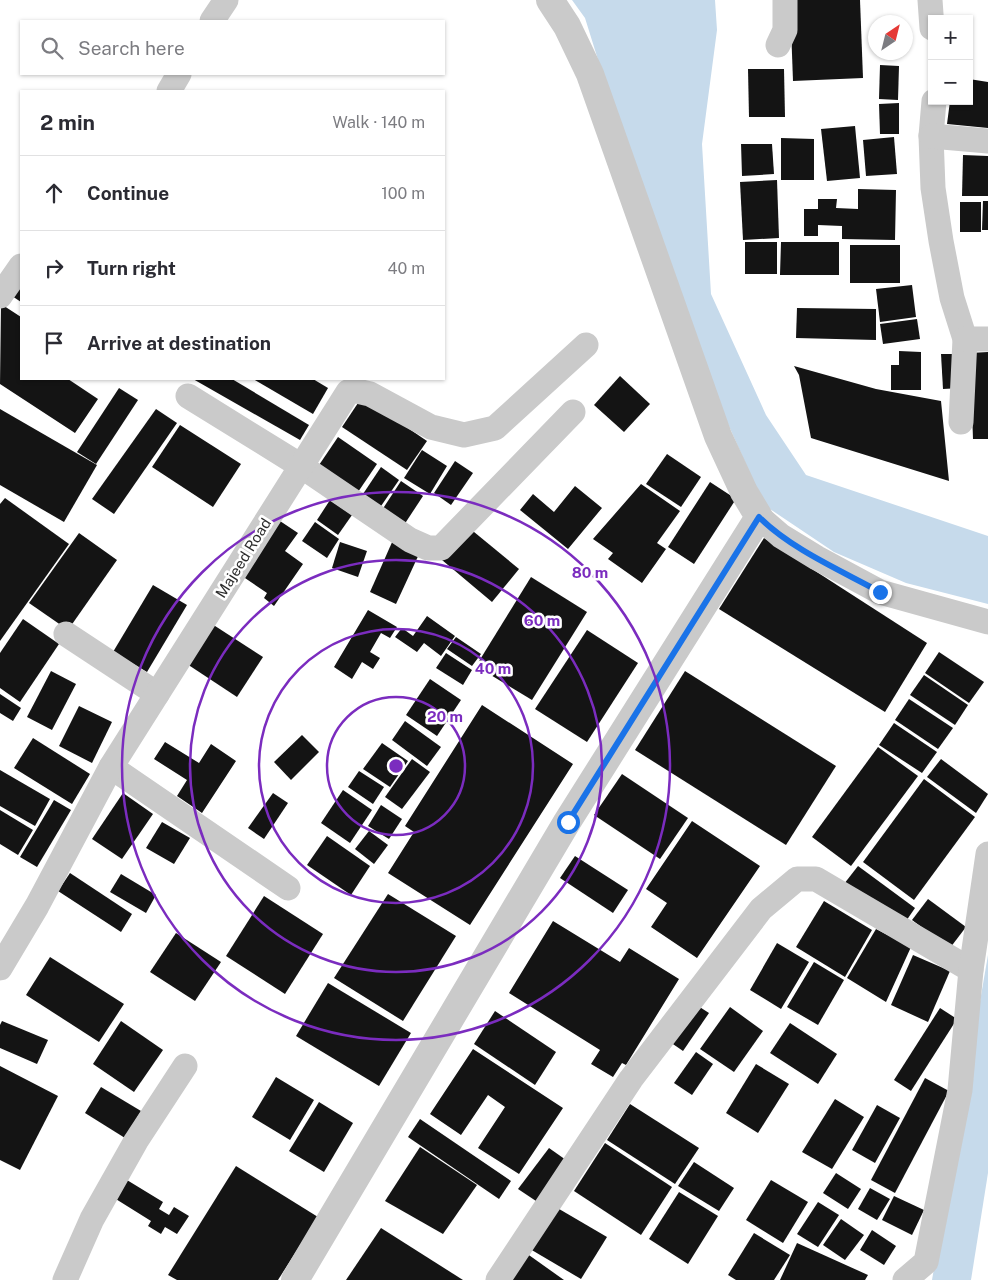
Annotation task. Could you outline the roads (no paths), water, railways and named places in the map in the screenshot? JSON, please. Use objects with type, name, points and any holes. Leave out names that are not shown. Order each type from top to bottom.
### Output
[{"type":"street","points":[[213,20],[226,0]]},
{"type":"street","points":[[550,0],[567,26],[590,74],[718,436],[744,492],[759,517],[781,536],[880,592],[988,622]]},
{"type":"street","points":[[778,45],[785,30],[785,0]]},
{"type":"street","points":[[930,0],[931,15]]},
{"type":"street","points":[[170,90],[179,75]]},
{"type":"street","points":[[934,105],[931,136],[933,188],[941,240],[952,298],[976,339],[961,422]]},
{"type":"street","points":[[931,136],[988,140]]},
{"type":"street","points":[[0,296],[20,267]]},
{"type":"street","name":"Majeed Road","points":[[0,968],[36,906],[111,767],[348,392],[357,391],[370,394],[431,427],[464,435],[495,428],[586,345]]},
{"type":"street","points":[[188,396],[301,466],[410,540],[428,548],[441,548],[573,412]]},
{"type":"street","points":[[295,1280],[568,822],[759,517]]},
{"type":"street","points":[[66,634],[157,694]]},
{"type":"street","points":[[111,767],[288,888]]},
{"type":"street","points":[[905,1280],[926,1262],[960,1090],[971,970],[988,854]]},
{"type":"street","points":[[498,1280],[631,1079],[761,910],[797,879],[816,879],[971,970]]},
{"type":"street","points":[[65,1280],[92,1219],[136,1141],[185,1066]]},
{"type":"water","points":[[572,0],[715,0],[717,30],[702,144],[711,294],[766,415],[806,475],[988,536],[988,604],[906,583],[834,552],[764,505],[673,300],[585,18]]},
{"type":"water","points":[[988,955],[988,1173],[971,1280],[932,1280]]}]
